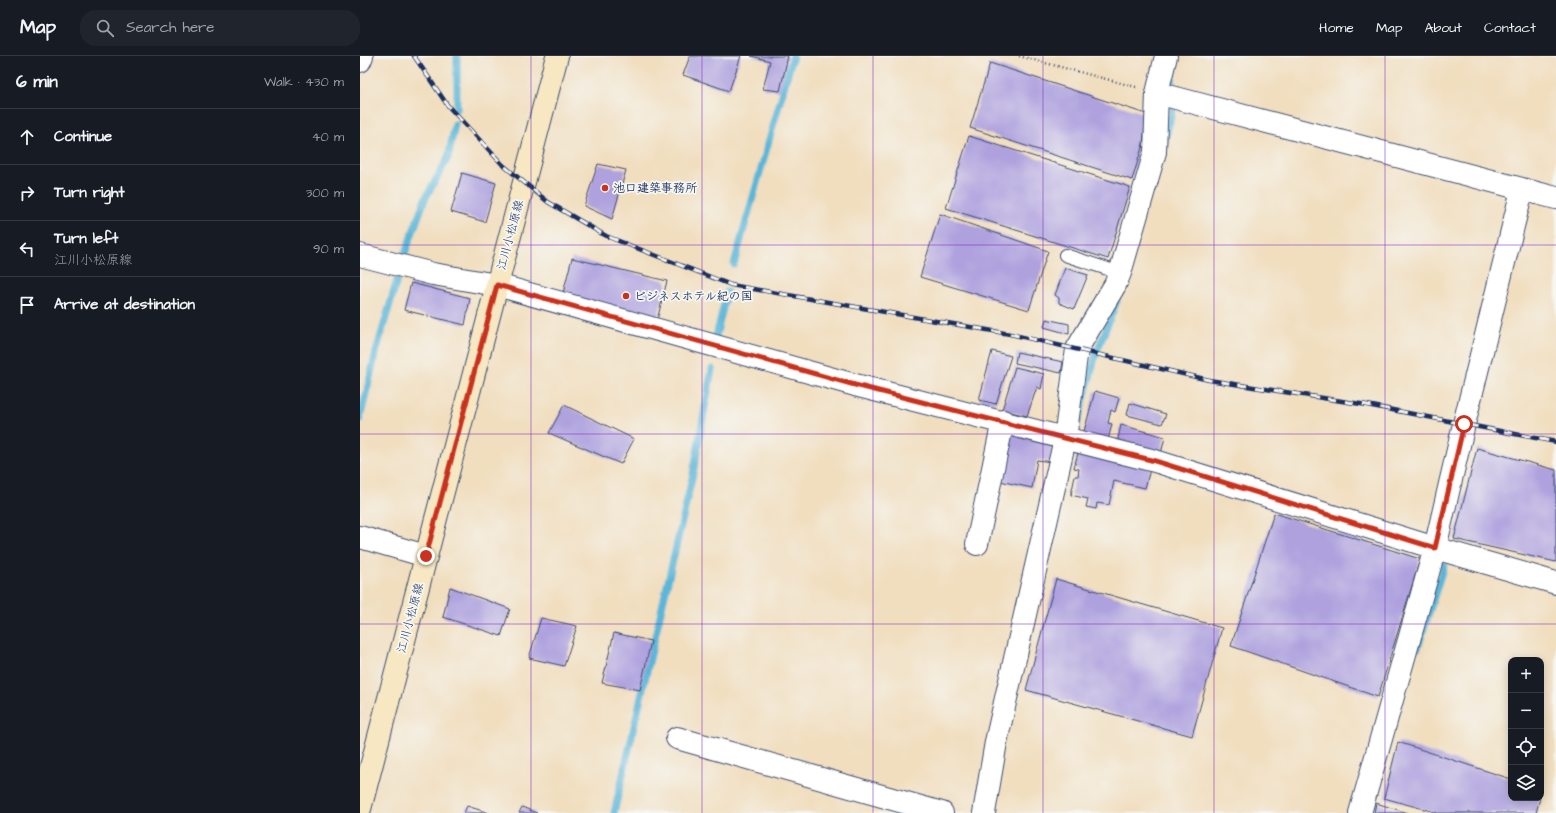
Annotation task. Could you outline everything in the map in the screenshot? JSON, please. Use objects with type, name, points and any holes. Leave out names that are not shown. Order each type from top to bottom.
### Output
[{"type":"main road","name":"江川小松原線","points":[[360,809],[557,56]]},
{"type":"street","points":[[360,61],[362,56]]},
{"type":"street","points":[[984,813],[996,742],[1066,439],[1077,350],[1115,285],[1120,273],[1155,152],[1157,93],[1166,56]]},
{"type":"street","points":[[1157,93],[1556,198]]},
{"type":"street","points":[[1360,813],[1435,548],[1522,190]]},
{"type":"street","points":[[360,255],[433,274],[497,285],[855,385],[1003,421],[1066,439],[1155,461],[1435,548],[1556,583]]},
{"type":"street","points":[[977,544],[1003,421]]},
{"type":"street","points":[[360,537],[426,556]]},
{"type":"street","points":[[677,738],[942,813]]},
{"type":"lane","points":[[1064,255],[1120,273]]},
{"type":"path","points":[[1019,56],[1157,93]]},
{"type":"building","points":[[690,56],[741,56],[729,91],[683,75]]},
{"type":"building","points":[[751,56],[788,56],[780,91],[763,89],[770,61]]},
{"type":"building","points":[[990,63],[1146,114],[1143,144],[1132,180],[970,128]]},
{"type":"building","points":[[969,136],[1130,187],[1108,259],[946,208]]},
{"type":"building","name":"池口建築事務所","points":[[598,164],[626,170],[612,219],[584,206]]},
{"type":"building","points":[[462,173],[496,183],[485,222],[451,212]]},
{"type":"building","points":[[940,214],[1048,251],[1029,310],[920,277]]},
{"type":"building","points":[[572,258],[667,281],[657,320],[562,297]]},
{"type":"building","points":[[1065,268],[1088,275],[1074,309],[1059,303],[1059,298],[1055,295]]},
{"type":"building","points":[[411,283],[470,298],[465,325],[404,310]]},
{"type":"building","points":[[1046,319],[1069,324],[1069,334],[1044,327]]},
{"type":"building","points":[[992,351],[1011,356],[996,404],[979,400]]},
{"type":"building","points":[[1017,352],[1063,362],[1061,373],[1015,363]]},
{"type":"building","points":[[1015,367],[1044,374],[1041,389],[1037,387],[1027,416],[1002,410]]},
{"type":"building","points":[[1095,391],[1119,398],[1115,412],[1111,410],[1108,423],[1112,424],[1107,444],[1082,439]]},
{"type":"building","points":[[1130,403],[1166,414],[1162,424],[1127,415]]},
{"type":"building","points":[[564,405],[634,439],[621,464],[549,433]]},
{"type":"building","points":[[1121,425],[1165,437],[1160,458],[1116,448]]},
{"type":"building","points":[[1011,431],[1055,443],[1052,462],[1037,460],[1032,488],[1000,481]]},
{"type":"building","points":[[1477,448],[1556,470],[1556,562],[1454,539]]},
{"type":"building","points":[[1079,449],[1152,462],[1145,488],[1114,481],[1109,505],[1097,503],[1096,509],[1086,507],[1088,499],[1071,495],[1075,476],[1078,476],[1079,469],[1074,468]]},
{"type":"building","points":[[1274,513],[1420,559],[1378,697],[1231,646]]},
{"type":"building","points":[[1056,579],[1222,628],[1192,736],[1026,690]]},
{"type":"building","points":[[450,587],[510,609],[501,636],[443,617]]},
{"type":"building","points":[[541,618],[577,626],[564,666],[529,658]]},
{"type":"building","points":[[614,633],[651,641],[640,690],[602,683]]},
{"type":"building","points":[[1398,742],[1508,778],[1508,801],[1539,801],[1536,813],[1438,813],[1384,798]]},
{"type":"building","points":[[1376,803],[1408,813],[1374,813]]},
{"type":"building","points":[[467,806],[489,813],[464,813]]},
{"type":"building","points":[[522,807],[537,813],[519,813]]},
{"type":"waterway","points":[[457,56],[457,109]]},
{"type":"waterway","points":[[734,264],[793,56]]},
{"type":"waterway","points":[[1172,83],[1173,67]]},
{"type":"waterway","points":[[1164,146],[1173,108]]},
{"type":"waterway","points":[[404,256],[425,199],[448,158],[455,124]]},
{"type":"waterway","points":[[360,419],[376,352],[397,280]]},
{"type":"waterway","points":[[716,336],[727,292]]},
{"type":"waterway","points":[[1077,425],[1096,354],[1117,301]]},
{"type":"waterway","points":[[614,813],[693,474],[712,369]]},
{"type":"waterway","points":[[1418,648],[1444,565]]},
{"type":"railway","points":[[414,56],[448,106],[503,165],[548,202],[606,236],[731,285],[1010,334],[1209,380],[1367,405],[1556,442]]},
{"type":"place","name":"池口建築事務所","points":[[605,188]]},
{"type":"place","name":"ビジネスホテル紀の国","points":[[626,296]]},
{"type":"route","points":[[426,556],[497,285],[855,385],[1003,421],[1066,439],[1155,461],[1435,548],[1464,424]]}]
